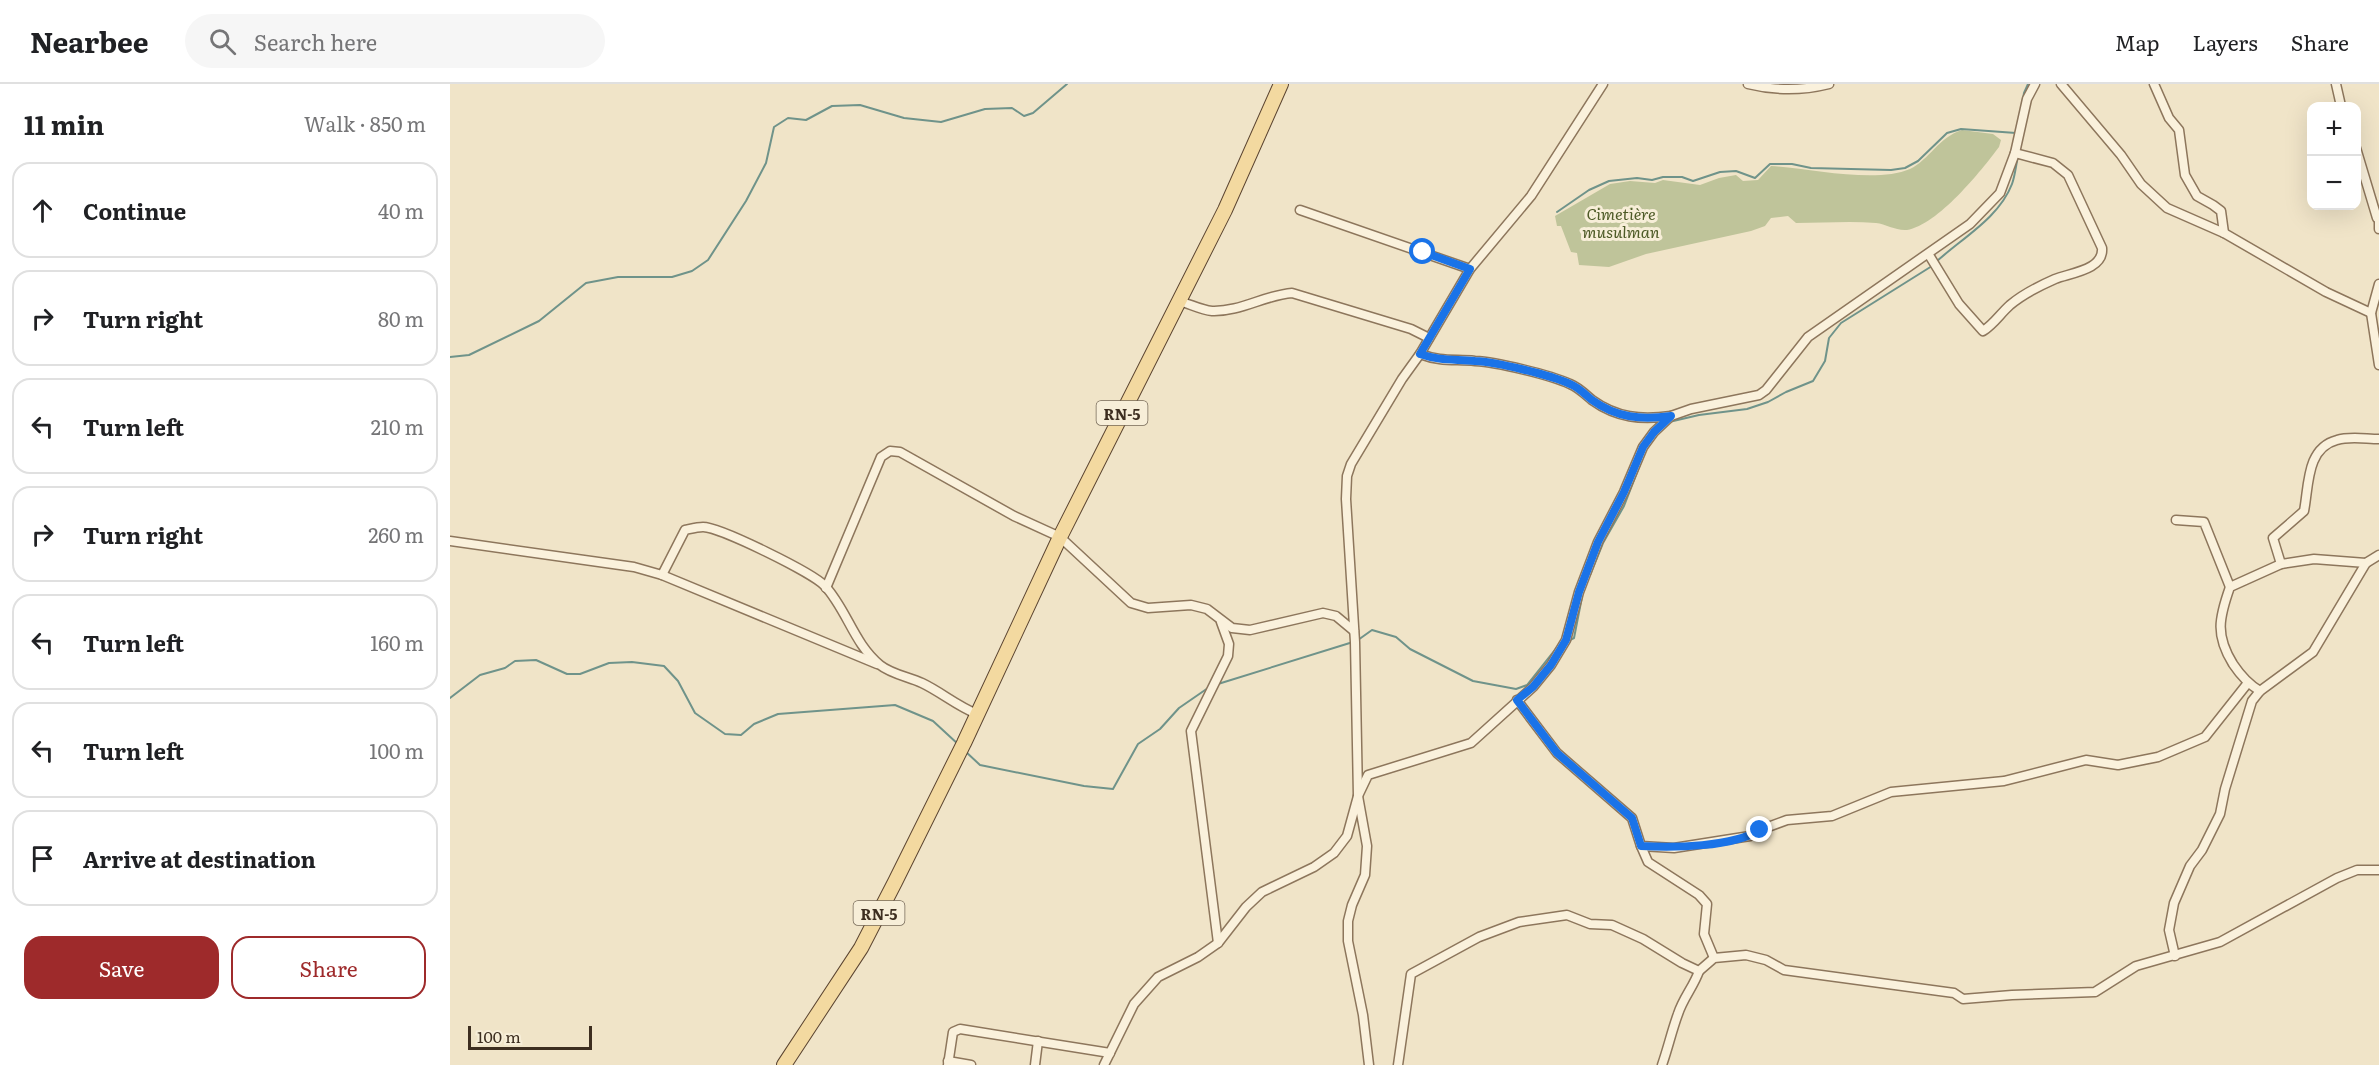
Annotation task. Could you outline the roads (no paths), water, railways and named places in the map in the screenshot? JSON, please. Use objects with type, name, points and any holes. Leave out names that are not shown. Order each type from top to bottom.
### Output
[{"type":"main road","name":"RN-5","points":[[784,1065],[861,948],[961,748],[1060,537],[1225,210],[1281,84]]},
{"type":"street","points":[[1369,1065],[1363,1015],[1348,941],[1348,921],[1365,874],[1367,846],[1358,796],[1347,476],[1351,464],[1470,269],[1531,196],[1604,84]]},
{"type":"street","points":[[1748,84],[1790,90],[1811,89],[1829,84]]},
{"type":"street","points":[[1420,354],[1437,360],[1477,361],[1563,381],[1610,411],[1646,420],[1759,396],[1808,337],[1929,255],[1970,224],[2000,193],[2015,153],[2027,99],[2035,84]]},
{"type":"street","points":[[2061,84],[2121,154],[2141,184],[2167,208],[2224,233],[2326,292],[2371,313]]},
{"type":"street","points":[[2154,84],[2169,118],[2179,130],[2185,175],[2197,196],[2221,212],[2224,233]]},
{"type":"street","points":[[2336,84],[2340,102]]},
{"type":"street","points":[[1929,255],[1959,304],[1983,331],[1992,325],[2019,297],[2057,278],[2079,272],[2099,259],[2102,248],[2068,175],[2053,163],[2015,153]]},
{"type":"street","points":[[2359,156],[2378,217],[2379,229]]},
{"type":"street","points":[[1300,210],[1350,225],[1470,269]]},
{"type":"street","points":[[2379,284],[2371,313],[2379,365]]},
{"type":"street","points":[[1179,301],[1210,311],[1229,310],[1281,294],[1292,293],[1411,329],[1429,338]]},
{"type":"street","points":[[1104,1065],[1134,1004],[1158,977],[1198,957],[1218,943],[1246,907],[1262,892],[1314,867],[1334,853],[1349,831],[1358,796],[1368,775],[1471,742],[1533,687],[1551,665],[1566,640],[1579,592],[1598,542],[1624,492],[1643,447],[1654,432],[1671,416]]},
{"type":"street","points":[[2281,564],[2273,537],[2304,511],[2309,475],[2318,451],[2326,444],[2338,439],[2379,439]]},
{"type":"street","points":[[826,588],[881,457],[890,451],[900,452],[1014,516],[1060,537],[1131,603],[1148,608],[1191,605],[1207,609],[1232,628],[1250,630],[1323,613],[1336,616],[1354,631]]},
{"type":"street","points":[[2176,520],[2204,522],[2230,587],[2222,610],[2222,647],[2247,684],[2260,692]]},
{"type":"street","points":[[662,575],[685,530],[704,526],[772,554],[817,579],[826,588],[846,616],[856,638],[881,666]]},
{"type":"street","points":[[450,541],[634,567],[662,575],[924,684],[958,706],[977,714]]},
{"type":"street","points":[[2175,956],[2169,930],[2174,903],[2190,866],[2202,850],[2220,814],[2225,789],[2251,705],[2260,692],[2313,652],[2366,563],[2379,555]]},
{"type":"street","points":[[2230,587],[2281,564],[2314,559],[2366,563]]},
{"type":"street","points":[[1218,943],[1191,731],[1228,656],[1227,634],[1220,619]]},
{"type":"street","points":[[1641,846],[1674,848],[1738,839],[1786,820],[1832,816],[1877,796],[1898,791],[2004,781],[2086,760],[2118,765],[2141,762],[2173,752],[2205,737],[2247,684]]},
{"type":"street","points":[[1517,700],[1557,753],[1632,818],[1648,862],[1699,896],[1707,904],[1704,934],[1714,958]]},
{"type":"street","points":[[1662,1065],[1684,1000],[1693,987],[1699,971],[1714,958],[1746,955],[1766,960],[1784,970],[1954,993],[1963,999],[2092,993],[2136,966],[2220,942],[2337,878],[2357,870],[2379,870]]},
{"type":"street","points":[[1398,1065],[1412,974],[1479,936],[1520,922],[1567,915],[1590,924],[1612,925],[1643,939],[1699,971]]},
{"type":"street","points":[[971,1065],[948,1063],[953,1032],[960,1029],[1110,1053]]},
{"type":"street","points":[[1035,1065],[1038,1041]]},
{"type":"waterway","points":[[450,357],[469,355],[539,321],[586,283],[618,277],[672,277],[692,271],[708,260],[746,201],[766,163],[774,127],[788,118],[806,120],[832,106],[860,105],[904,118],[941,122],[985,109],[1012,108],[1024,116],[1033,113],[1067,84]]},
{"type":"waterway","points":[[2022,105],[2028,84]]},
{"type":"waterway","points":[[1557,212],[1589,190],[1609,181],[1637,178],[1652,180],[1663,177],[1682,177],[1693,181],[1720,172],[1736,171],[1755,178],[1770,164],[1792,164],[1811,168],[1891,170],[1905,168],[1918,161],[1947,133],[1961,129],[2016,133]]},
{"type":"waterway","points":[[1936,262],[1979,227],[1998,207],[2012,184],[2018,156]]},
{"type":"waterway","points":[[1669,422],[1699,415],[1747,409],[1813,381],[1825,361],[1829,338],[1841,323],[1932,266]]},
{"type":"waterway","points":[[1590,575],[1603,543],[1624,506],[1643,457]]},
{"type":"waterway","points":[[1568,641],[1574,638],[1582,597]]},
{"type":"waterway","points":[[1358,640],[1372,630],[1396,637],[1410,649],[1473,681],[1516,689],[1527,685],[1558,646]]},
{"type":"waterway","points":[[1218,684],[1353,642]]},
{"type":"waterway","points":[[450,698],[480,675],[505,668],[515,661],[536,660],[567,674],[580,674],[609,663],[632,662],[664,666],[678,681],[695,713],[725,734],[741,735],[754,724],[778,714],[895,705],[933,721],[959,745]]},
{"type":"waterway","points":[[965,751],[980,765],[1084,786],[1113,789],[1138,744],[1160,729],[1179,708],[1208,688]]},
{"type":"park label","name":"Cimetière musulman","points":[[1621,222]]}]
